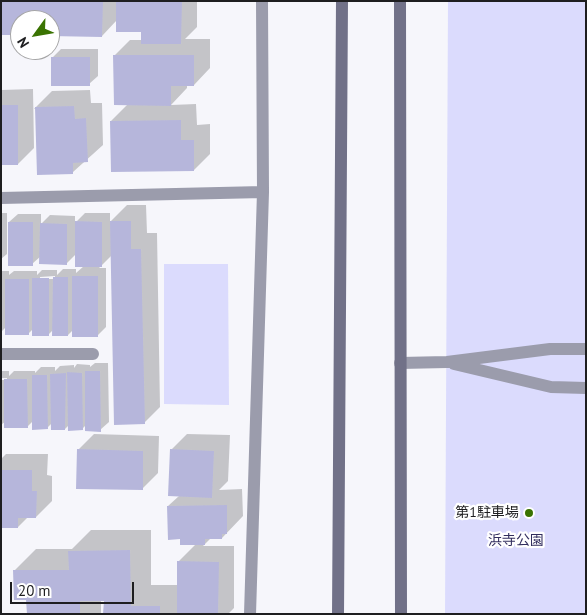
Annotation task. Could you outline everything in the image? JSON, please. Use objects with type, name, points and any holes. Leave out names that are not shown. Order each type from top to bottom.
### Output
[{"type":"street","points":[[250,614],[263,192],[262,1]]},
{"type":"street","points":[[338,614],[342,1]]},
{"type":"street","points":[[400,1],[401,614]]},
{"type":"street","points":[[1,198],[263,192]]},
{"type":"street","points":[[400,363],[447,362],[550,349],[586,349]]},
{"type":"street","points":[[1,354],[93,354]]},
{"type":"street","points":[[447,362],[551,387],[586,388]]},
{"type":"green space","name":"浜寺公園","points":[[448,1],[586,1],[586,614],[445,614]]},
{"type":"green space","points":[[164,264],[228,264],[229,405],[164,404]]},
{"type":"building","points":[[1,1],[103,1],[102,37],[60,36],[60,10],[10,10],[10,35],[1,35]]},
{"type":"building","points":[[116,1],[182,1],[181,44],[141,44],[141,32],[116,32]]},
{"type":"building","points":[[113,55],[194,55],[194,86],[171,86],[171,106],[114,105]]},
{"type":"building","points":[[60,57],[90,57],[90,86],[51,86],[51,60],[60,60]]},
{"type":"building","points":[[1,105],[18,105],[18,165],[1,165]]},
{"type":"building","points":[[74,106],[75,119],[86,118],[88,162],[73,163],[73,174],[37,175],[35,107]]},
{"type":"building","points":[[181,120],[181,140],[194,140],[194,171],[111,172],[110,121]]},
{"type":"building","points":[[75,221],[102,222],[102,267],[75,267]]},
{"type":"building","points":[[110,221],[131,221],[131,249],[141,249],[145,424],[114,425]]},
{"type":"building","points":[[8,222],[33,222],[33,266],[8,266]]},
{"type":"building","points":[[40,223],[67,224],[67,265],[39,264]]},
{"type":"building","points":[[72,276],[98,276],[98,337],[72,337]]},
{"type":"building","points":[[53,277],[68,277],[68,336],[52,336]]},
{"type":"building","points":[[32,278],[49,278],[49,336],[32,336]]},
{"type":"building","points":[[5,279],[29,279],[29,335],[5,335]]},
{"type":"building","points":[[85,371],[100,371],[101,432],[85,431]]},
{"type":"building","points":[[67,372],[82,373],[83,430],[68,431]]},
{"type":"building","points":[[66,373],[65,430],[51,430],[50,374]]},
{"type":"building","points":[[32,375],[47,375],[48,429],[32,430]]},
{"type":"building","points":[[4,379],[27,379],[28,428],[4,428]]},
{"type":"building","points":[[77,449],[143,451],[143,490],[76,489]]},
{"type":"building","points":[[170,449],[214,451],[212,498],[168,496]]},
{"type":"building","points":[[1,470],[32,470],[32,491],[37,491],[36,518],[18,518],[18,528],[1,528]]},
{"type":"building","points":[[227,505],[227,534],[222,534],[222,539],[205,539],[205,545],[180,545],[180,539],[168,540],[167,506]]},
{"type":"building","points":[[130,550],[131,606],[160,606],[160,614],[103,614],[104,601],[80,601],[80,614],[27,614],[26,600],[14,600],[13,570],[69,570],[68,551]]},
{"type":"building","points":[[177,561],[219,562],[218,614],[177,614]]},
{"type":"place","name":"第1駐車場","points":[[529,513]]}]
